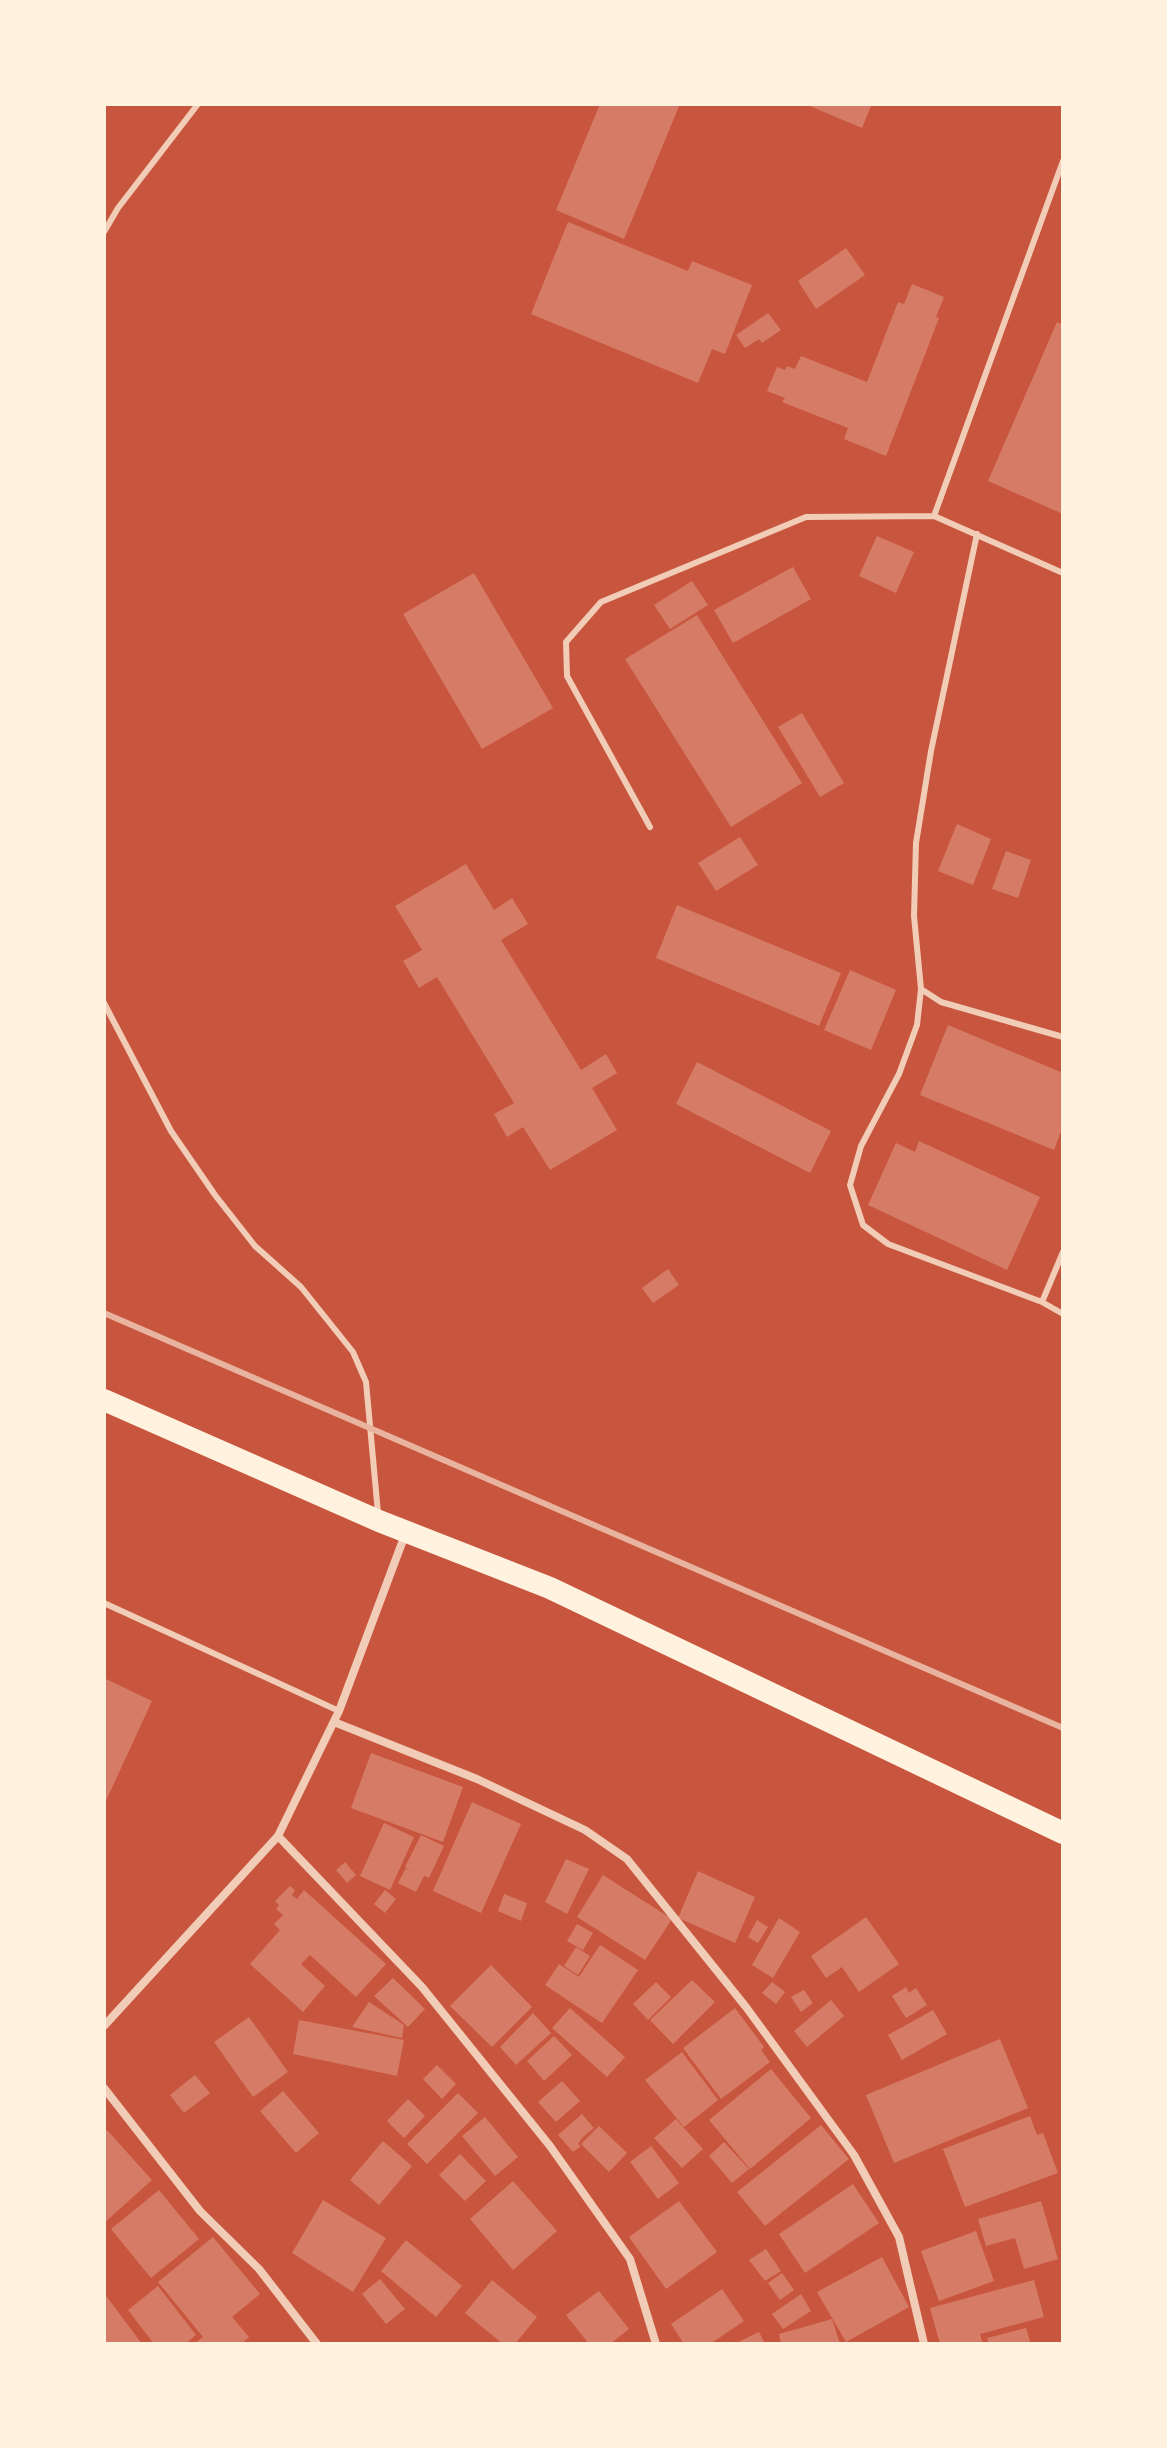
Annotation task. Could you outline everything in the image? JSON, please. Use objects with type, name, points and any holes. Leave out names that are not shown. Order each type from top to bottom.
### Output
[{"type":"highway","points":[[104,1400],[379,1521],[550,1588],[1063,1833]]},
{"type":"street","points":[[104,2026],[278,1836],[339,1711],[407,1531]]},
{"type":"street","points":[[334,1722],[477,1779],[585,1830],[627,1859],[746,2007],[854,2155],[899,2237],[924,2344]]},
{"type":"street","points":[[278,1836],[422,1987],[550,2146],[630,2259],[656,2344]]},
{"type":"street","points":[[104,2088],[200,2211],[259,2269],[317,2344]]},
{"type":"lane","points":[[104,232],[118,208],[198,104]]},
{"type":"lane","points":[[934,516],[1063,161]]},
{"type":"lane","points":[[650,827],[567,676],[566,642],[601,602],[806,517],[934,516],[1063,573]]},
{"type":"lane","points":[[977,534],[931,751],[916,843],[914,916],[921,989],[917,1025],[899,1074],[861,1146],[850,1185],[863,1225],[888,1244],[1042,1302],[1063,1314]]},
{"type":"lane","points":[[921,989],[941,1002],[1063,1037]]},
{"type":"lane","points":[[104,1003],[171,1131],[206,1182],[255,1246],[301,1287],[353,1352],[366,1382],[379,1521]]},
{"type":"lane","points":[[1042,1302],[1063,1252]]},
{"type":"lane","points":[[104,1603],[339,1711]]},
{"type":"building","points":[[600,104],[680,104],[624,239],[556,210]]},
{"type":"building","points":[[805,104],[872,104],[862,128]]},
{"type":"building","points":[[568,222],[688,271],[692,261],[752,285],[725,354],[712,349],[698,383],[531,314]]},
{"type":"building","points":[[846,248],[865,275],[816,309],[798,281]]},
{"type":"building","points":[[912,284],[944,297],[936,317],[939,318],[886,456],[844,439],[848,428],[782,402],[785,398],[767,391],[777,367],[795,369],[801,356],[867,382],[898,302],[904,304]]},
{"type":"building","points":[[768,313],[781,330],[762,343],[759,339],[745,348],[736,335]]},
{"type":"building","points":[[1057,322],[1063,325],[1063,514],[988,481]]},
{"type":"building","points":[[877,536],[914,552],[896,593],[859,576]]},
{"type":"building","points":[[793,567],[811,599],[733,643],[714,610]]},
{"type":"building","points":[[474,573],[553,708],[482,749],[403,614]]},
{"type":"building","points":[[692,581],[708,605],[670,629],[654,605]]},
{"type":"building","points":[[697,615],[802,783],[731,827],[625,659]]},
{"type":"building","points":[[802,713],[844,783],[820,797],[778,727]]},
{"type":"building","points":[[957,824],[991,839],[973,885],[938,871]]},
{"type":"building","points":[[740,837],[758,865],[716,891],[698,863]]},
{"type":"building","points":[[1006,851],[1031,860],[1018,898],[992,889]]},
{"type":"building","points":[[466,864],[494,910],[512,898],[528,924],[501,940],[581,1070],[606,1054],[617,1073],[592,1088],[617,1130],[550,1170],[523,1127],[507,1137],[494,1114],[514,1103],[437,977],[419,988],[403,961],[422,950],[395,906]]},
{"type":"building","points":[[677,905],[841,973],[819,1026],[656,958]]},
{"type":"building","points":[[850,970],[896,990],[871,1050],[824,1030]]},
{"type":"building","points":[[948,1025],[1063,1073],[1063,1126],[1054,1150],[920,1095]]},
{"type":"building","points":[[697,1062],[831,1131],[810,1173],[676,1104]]},
{"type":"building","points":[[919,1141],[1040,1197],[1007,1270],[868,1205],[896,1143],[915,1152]]},
{"type":"building","points":[[668,1269],[679,1285],[653,1303],[642,1288]]},
{"type":"building","points":[[104,1678],[152,1701],[104,1805]]},
{"type":"building","points":[[371,1753],[463,1787],[443,1842],[351,1808]]},
{"type":"building","points":[[472,1802],[521,1824],[481,1913],[433,1891]]},
{"type":"building","points":[[384,1823],[414,1837],[390,1890],[360,1876]]},
{"type":"building","points":[[421,1835],[444,1846],[429,1878],[424,1876],[416,1892],[398,1883],[406,1868],[416,1873],[405,1867]]},
{"type":"building","points":[[566,1859],[589,1869],[567,1914],[545,1902]]},
{"type":"building","points":[[345,1862],[356,1875],[347,1883],[336,1870]]},
{"type":"building","points":[[698,1871],[755,1897],[735,1943],[678,1918]]},
{"type":"building","points":[[603,1875],[672,1919],[645,1960],[577,1917]]},
{"type":"building","points":[[290,1886],[295,1890],[292,1895],[297,1899],[304,1890],[386,1964],[356,1997],[310,1955],[301,1964],[325,1986],[303,2012],[250,1964],[280,1930],[274,1924],[283,1915],[276,1909],[279,1905],[275,1901]]},
{"type":"building","points":[[385,1890],[396,1899],[385,1913],[374,1904]]},
{"type":"building","points":[[504,1894],[527,1903],[521,1921],[498,1911]]},
{"type":"building","points":[[866,1917],[899,1964],[859,1992],[842,1967],[826,1978],[811,1956]]},
{"type":"building","points":[[779,1918],[800,1932],[773,1978],[752,1965]]},
{"type":"building","points":[[757,1920],[768,1927],[758,1943],[748,1937]]},
{"type":"building","points":[[577,1924],[593,1933],[583,1950],[567,1941]]},
{"type":"building","points":[[600,1945],[638,1970],[602,2023],[545,1985],[559,1964],[579,1977]]},
{"type":"building","points":[[576,1947],[590,1956],[578,1975],[564,1966]]},
{"type":"building","points":[[491,1965],[532,2007],[492,2047],[450,2006]]},
{"type":"building","points":[[393,1978],[425,2009],[408,2027],[374,1996]]},
{"type":"building","points":[[692,1980],[715,2002],[673,2044],[650,2020]]},
{"type":"building","points":[[656,1982],[671,1997],[648,2020],[633,2004]]},
{"type":"building","points":[[772,1982],[785,1992],[776,2004],[762,1993]]},
{"type":"building","points":[[906,1987],[909,1993],[916,1988],[927,2005],[906,2018],[892,1996]]},
{"type":"building","points":[[804,1990],[813,2003],[801,2012],[791,1997]]},
{"type":"building","points":[[831,2000],[844,2016],[807,2047],[794,2031]]},
{"type":"building","points":[[369,2002],[404,2025],[402,2038],[352,2027]]},
{"type":"building","points":[[570,2008],[625,2057],[607,2077],[552,2028]]},
{"type":"building","points":[[735,2008],[764,2047],[761,2050],[770,2062],[721,2099],[683,2048]]},
{"type":"building","points":[[933,2010],[947,2034],[902,2060],[888,2035]]},
{"type":"building","points":[[533,2013],[551,2033],[516,2065],[500,2047]]},
{"type":"building","points":[[249,2017],[288,2072],[253,2097],[214,2042]]},
{"type":"building","points":[[299,2020],[404,2040],[397,2076],[293,2054]]},
{"type":"building","points":[[554,2036],[572,2055],[544,2081],[527,2061]]},
{"type":"building","points":[[1000,2039],[1028,2108],[894,2163],[866,2095]]},
{"type":"building","points":[[682,2052],[718,2100],[684,2127],[645,2080]]},
{"type":"building","points":[[437,2065],[456,2084],[442,2099],[423,2079]]},
{"type":"building","points":[[771,2069],[811,2118],[750,2169],[709,2120]]},
{"type":"building","points":[[195,2075],[210,2093],[184,2113],[170,2095]]},
{"type":"building","points":[[562,2081],[580,2101],[556,2122],[538,2102]]},
{"type":"building","points":[[283,2091],[319,2133],[296,2153],[260,2111]]},
{"type":"building","points":[[458,2093],[478,2113],[427,2164],[407,2144]]},
{"type":"building","points":[[408,2099],[425,2116],[404,2138],[387,2121]]},
{"type":"building","points":[[582,2114],[594,2128],[573,2152],[558,2135]]},
{"type":"building","points":[[1030,2116],[1037,2135],[1043,2133],[1058,2173],[965,2207],[943,2149]]},
{"type":"building","points":[[485,2117],[518,2157],[495,2176],[462,2136]]},
{"type":"building","points":[[676,2119],[703,2149],[682,2168],[654,2138]]},
{"type":"building","points":[[821,2125],[849,2159],[765,2226],[737,2192]]},
{"type":"building","points":[[599,2126],[627,2153],[609,2172],[581,2144]]},
{"type":"building","points":[[107,2130],[152,2180],[104,2223],[104,2134]]},
{"type":"building","points":[[383,2141],[412,2166],[379,2205],[350,2180]]},
{"type":"building","points":[[724,2142],[749,2169],[732,2183],[709,2156]]},
{"type":"building","points":[[651,2146],[679,2183],[658,2199],[630,2162]]},
{"type":"building","points":[[460,2154],[486,2181],[465,2201],[439,2175]]},
{"type":"building","points":[[513,2181],[557,2231],[513,2270],[470,2219]]},
{"type":"building","points":[[853,2184],[879,2223],[805,2273],[779,2234]]},
{"type":"building","points":[[159,2190],[199,2239],[151,2278],[111,2229]]},
{"type":"building","points":[[323,2200],[386,2238],[353,2292],[292,2253]]},
{"type":"building","points":[[679,2201],[717,2252],[666,2289],[629,2237]]},
{"type":"building","points":[[1041,2201],[1058,2259],[1024,2269],[1015,2238],[986,2246],[978,2219]]},
{"type":"building","points":[[976,2231],[994,2281],[939,2301],[921,2251]]},
{"type":"building","points":[[213,2237],[260,2294],[232,2317],[249,2337],[241,2344],[194,2344],[203,2337],[158,2282]]},
{"type":"building","points":[[406,2240],[462,2286],[436,2317],[381,2271]]},
{"type":"building","points":[[766,2249],[781,2271],[765,2281],[749,2260]]},
{"type":"building","points":[[882,2257],[909,2307],[846,2342],[817,2292]]},
{"type":"building","points":[[782,2273],[794,2290],[780,2300],[768,2283]]},
{"type":"building","points":[[380,2279],[405,2309],[386,2324],[362,2294]]},
{"type":"building","points":[[492,2280],[537,2317],[515,2344],[503,2344],[465,2313]]},
{"type":"building","points":[[1034,2280],[1044,2317],[980,2334],[983,2344],[940,2344],[930,2308]]},
{"type":"building","points":[[158,2286],[196,2335],[185,2344],[154,2344],[128,2310]]},
{"type":"building","points":[[722,2289],[744,2321],[710,2344],[684,2344],[671,2324]]},
{"type":"building","points":[[599,2291],[629,2329],[610,2344],[589,2344],[566,2315]]},
{"type":"building","points":[[104,2293],[142,2344],[104,2344]]},
{"type":"building","points":[[801,2294],[811,2311],[783,2329],[772,2314]]},
{"type":"building","points":[[832,2319],[840,2344],[781,2344],[779,2334]]},
{"type":"building","points":[[1026,2328],[1031,2344],[989,2344],[987,2338]]},
{"type":"building","points":[[759,2332],[765,2344],[734,2344]]},
{"type":"railway","points":[[104,1313],[1063,1728]]}]
